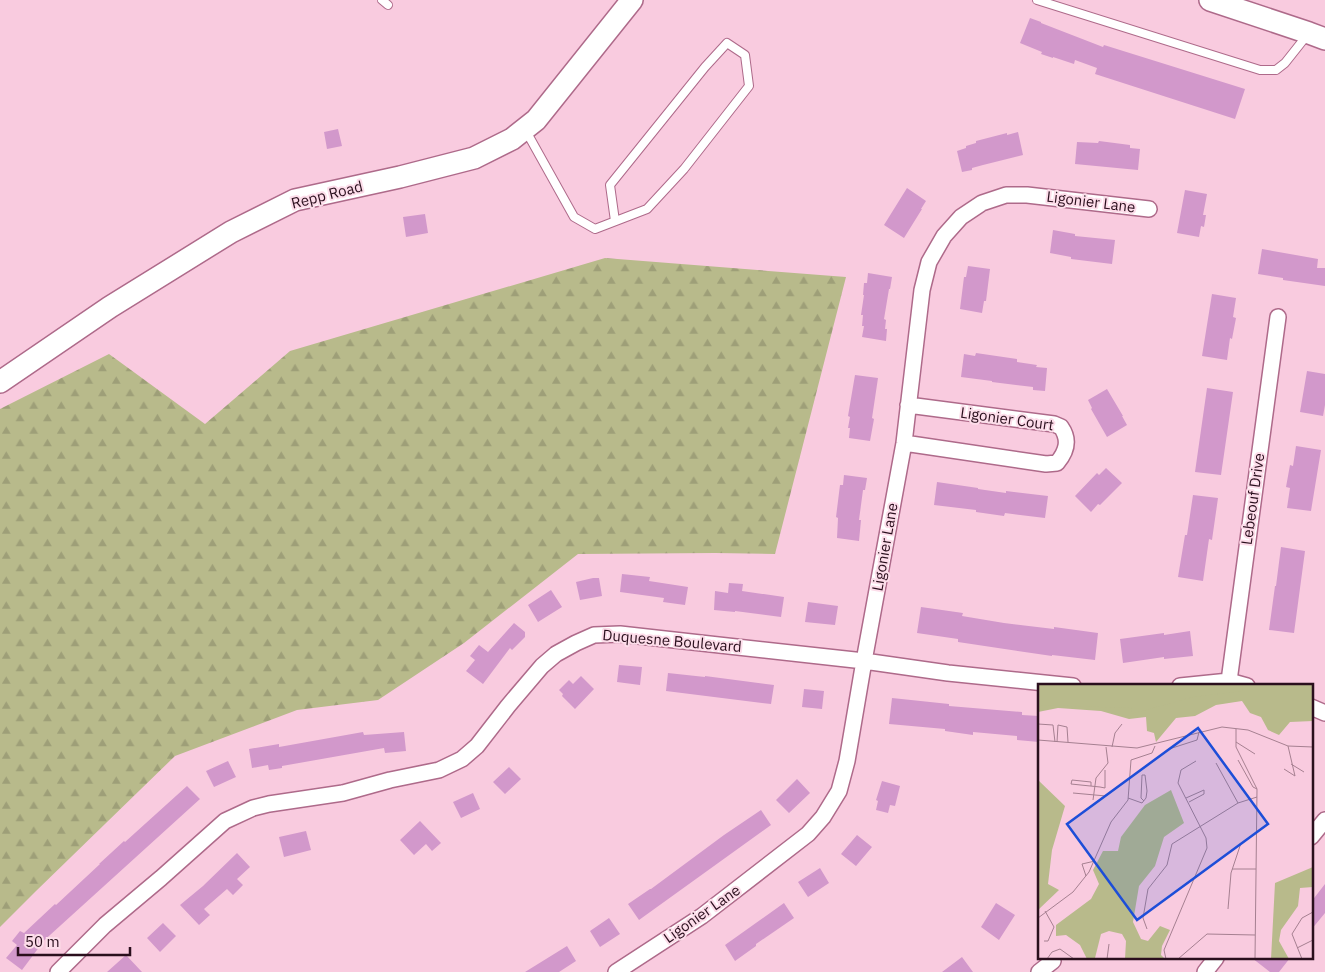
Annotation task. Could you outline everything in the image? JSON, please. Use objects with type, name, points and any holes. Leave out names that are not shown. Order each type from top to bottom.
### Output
[{"type":"street","name":"Repp Road","points":[[2,377],[231,232],[295,200],[400,177],[474,158],[512,139],[536,120],[632,0]]},
{"type":"street","points":[[1210,0],[1317,36]]},
{"type":"street","name":"Ligonier Lane","points":[[616,972],[702,916],[808,834],[823,817],[839,791],[847,761],[904,443],[922,290],[929,262],[944,236],[961,217],[982,203],[1006,195],[1027,194],[1149,209]]},
{"type":"street","name":"Lebeouf Drive","points":[[1229,681],[1278,317]]},
{"type":"street","name":"Ligonier Court","points":[[904,443],[1046,464],[1057,463],[1066,449],[1067,439],[1061,427],[1054,424],[908,406]]},
{"type":"street","name":"Duquesne Boulevard","points":[[58,972],[105,925],[225,821],[252,808],[343,793],[390,780],[439,770],[462,759],[478,746],[508,706],[542,666],[556,654],[594,635],[620,634],[864,660],[948,673],[1054,684]]},
{"type":"street","points":[[1200,684],[1229,681],[1240,684]]},
{"type":"street","points":[[1312,708],[1325,713]]},
{"type":"street","points":[[1312,836],[1325,820]]},
{"type":"street","points":[[1206,972],[1215,960]]},
{"type":"street","points":[[1039,972],[1053,961]]},
{"type":"lane","points":[[1037,0],[1260,70],[1276,70],[1317,36]]},
{"type":"lane","points":[[525,129],[574,217],[595,229],[647,209],[690,162],[750,86],[745,55],[727,43],[705,67],[610,185],[615,221]]},
{"type":"green space","points":[[605,258],[846,277],[775,554],[578,554],[464,643],[378,700],[297,710],[175,756],[0,927],[0,409],[109,354],[205,424],[290,351]]},
{"type":"building","points":[[1030,18],[1103,47],[1104,45],[1245,89],[1235,119],[1095,74],[1097,68],[1075,60],[1074,64],[1041,54],[1042,52],[1020,43]]},
{"type":"building","points":[[338,129],[342,146],[327,149],[324,132]]},
{"type":"building","points":[[1018,132],[1023,155],[962,172],[957,151],[976,143],[976,141]]},
{"type":"building","points":[[1099,141],[1130,145],[1130,148],[1140,149],[1138,170],[1075,164],[1077,142],[1098,143]]},
{"type":"building","points":[[907,188],[926,201],[904,238],[884,225]]},
{"type":"building","points":[[1185,190],[1207,194],[1203,215],[1206,215],[1204,227],[1201,226],[1199,237],[1177,233]]},
{"type":"building","points":[[425,214],[428,233],[406,237],[403,217]]},
{"type":"building","points":[[1053,230],[1075,234],[1075,236],[1115,240],[1112,264],[1071,259],[1071,257],[1050,253]]},
{"type":"building","points":[[1262,249],[1318,259],[1317,268],[1325,268],[1325,286],[1258,274]]},
{"type":"building","points":[[968,266],[990,269],[986,301],[984,301],[982,313],[960,309],[964,277],[966,277]]},
{"type":"building","points":[[868,273],[892,277],[884,319],[886,320],[885,329],[887,329],[886,341],[862,337],[864,326],[862,326],[863,315],[861,315],[864,283],[867,283]]},
{"type":"building","points":[[1212,294],[1236,298],[1233,317],[1236,318],[1232,339],[1230,338],[1227,360],[1202,356]]},
{"type":"building","points":[[976,353],[1017,359],[1017,362],[1047,368],[1045,391],[1033,390],[1033,387],[961,377],[964,354],[975,356]]},
{"type":"building","points":[[1307,371],[1325,374],[1323,416],[1300,412]]},
{"type":"building","points":[[855,375],[878,378],[870,441],[849,438],[850,417],[848,416]]},
{"type":"building","points":[[1207,388],[1233,392],[1221,475],[1195,472]]},
{"type":"building","points":[[1107,389],[1127,425],[1107,437],[1088,400]]},
{"type":"building","points":[[1296,446],[1321,450],[1311,511],[1287,508],[1290,488],[1286,487],[1290,465],[1293,466]]},
{"type":"building","points":[[1106,468],[1122,483],[1091,512],[1075,496],[1097,473],[1099,475]]},
{"type":"building","points":[[844,475],[867,478],[865,490],[863,490],[859,520],[861,520],[859,541],[837,538],[838,518],[836,517],[840,485],[843,485]]},
{"type":"building","points":[[937,482],[1006,493],[1006,491],[1048,496],[1045,518],[1005,513],[1004,516],[976,512],[976,510],[934,505]]},
{"type":"building","points":[[1193,495],[1218,498],[1212,540],[1209,539],[1203,581],[1178,577]]},
{"type":"building","points":[[1281,547],[1305,551],[1294,633],[1269,630]]},
{"type":"building","points":[[622,574],[650,577],[649,581],[688,587],[685,605],[663,602],[664,598],[620,592]]},
{"type":"building","points":[[599,578],[602,596],[580,600],[576,582]]},
{"type":"building","points":[[729,583],[743,584],[742,591],[784,597],[781,617],[714,610],[715,591],[728,593]]},
{"type":"building","points":[[551,590],[562,607],[538,622],[528,605]]},
{"type":"building","points":[[808,602],[838,606],[835,625],[805,622]]},
{"type":"building","points":[[921,607],[963,613],[962,616],[1004,623],[1098,633],[1095,660],[1052,656],[958,642],[958,639],[917,633]]},
{"type":"building","points":[[514,623],[525,632],[525,637],[512,650],[510,648],[483,684],[466,671],[475,660],[470,656],[479,645],[488,652]]},
{"type":"building","points":[[1190,631],[1193,656],[1164,659],[1164,657],[1123,663],[1120,639]]},
{"type":"building","points":[[619,665],[642,667],[640,685],[617,682]]},
{"type":"building","points":[[668,673],[774,685],[771,704],[666,691]]},
{"type":"building","points":[[581,676],[594,689],[575,709],[562,696],[563,694],[559,690],[569,680],[573,684]]},
{"type":"building","points":[[804,689],[824,691],[822,709],[802,707]]},
{"type":"building","points":[[892,698],[949,704],[949,706],[1022,712],[1022,715],[1038,716],[1038,742],[1017,740],[1017,736],[973,732],[973,735],[945,731],[945,729],[889,724]]},
{"type":"building","points":[[363,732],[364,735],[404,732],[406,751],[385,753],[384,748],[269,770],[268,765],[252,768],[249,749],[279,744],[279,747]]},
{"type":"building","points":[[228,761],[236,777],[214,787],[206,771]]},
{"type":"building","points":[[509,767],[521,779],[505,794],[493,782]]},
{"type":"building","points":[[797,779],[810,793],[789,813],[776,800]]},
{"type":"building","points":[[882,781],[900,786],[895,806],[890,805],[888,813],[876,810],[878,801],[876,800]]},
{"type":"building","points":[[187,786],[200,799],[39,945],[22,970],[6,958],[17,945],[12,941],[20,931],[24,933]]},
{"type":"building","points":[[473,793],[480,809],[461,818],[453,802]]},
{"type":"building","points":[[761,810],[771,825],[639,920],[628,904]]},
{"type":"building","points":[[420,821],[441,843],[432,851],[426,844],[414,855],[400,840]]},
{"type":"building","points":[[306,831],[311,850],[284,857],[279,837]]},
{"type":"building","points":[[857,835],[872,847],[856,866],[841,854]]},
{"type":"building","points":[[237,853],[250,867],[237,879],[243,885],[233,895],[227,889],[204,909],[210,915],[199,925],[180,905]]},
{"type":"building","points":[[820,868],[829,883],[808,897],[798,882]]},
{"type":"building","points":[[1325,884],[1325,913],[1312,929],[1312,901]]},
{"type":"building","points":[[784,903],[794,918],[735,961],[725,945]]},
{"type":"building","points":[[996,903],[1015,915],[999,940],[981,927]]},
{"type":"building","points":[[609,918],[620,934],[600,947],[590,931]]},
{"type":"building","points":[[163,923],[176,936],[160,952],[147,938]]},
{"type":"building","points":[[567,946],[576,961],[559,972],[525,972]]},
{"type":"building","points":[[126,955],[142,972],[107,972]]},
{"type":"building","points":[[962,957],[973,972],[942,972]]},
{"type":"building","points":[[1255,960],[1288,960],[1279,972],[1270,972]]}]
